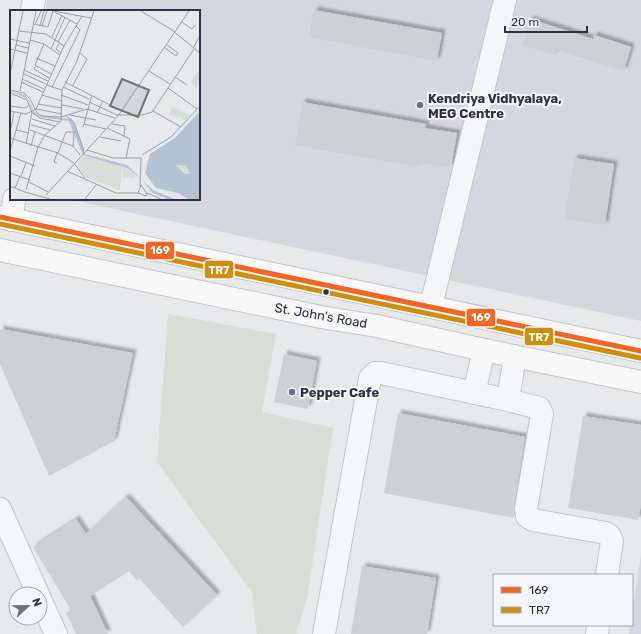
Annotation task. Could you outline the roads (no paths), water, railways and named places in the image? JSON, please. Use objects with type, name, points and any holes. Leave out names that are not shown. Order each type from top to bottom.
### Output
[{"type":"main road","points":[[9,212],[641,351]]},
{"type":"main road","name":"St. John's Road","points":[[0,250],[321,317],[377,326],[484,350],[641,382]]},
{"type":"street","points":[[32,10],[34,0]]},
{"type":"street","points":[[431,306],[505,0]]},
{"type":"street","points":[[474,393],[484,350]]},
{"type":"street","points":[[508,400],[515,356]]},
{"type":"street","points":[[324,634],[370,378],[375,373],[508,400],[539,408],[542,414],[526,509],[527,516],[533,520],[606,533],[610,536],[612,542],[607,574]]},
{"type":"street","points":[[0,510],[34,586]]},
{"type":"street","points":[[48,616],[56,634]]},
{"type":"place","name":"Kendriya Vidhyalaya, MEG Centre","points":[[420,105]]},
{"type":"place","name":"Pepper Cafe","points":[[292,392]]}]
